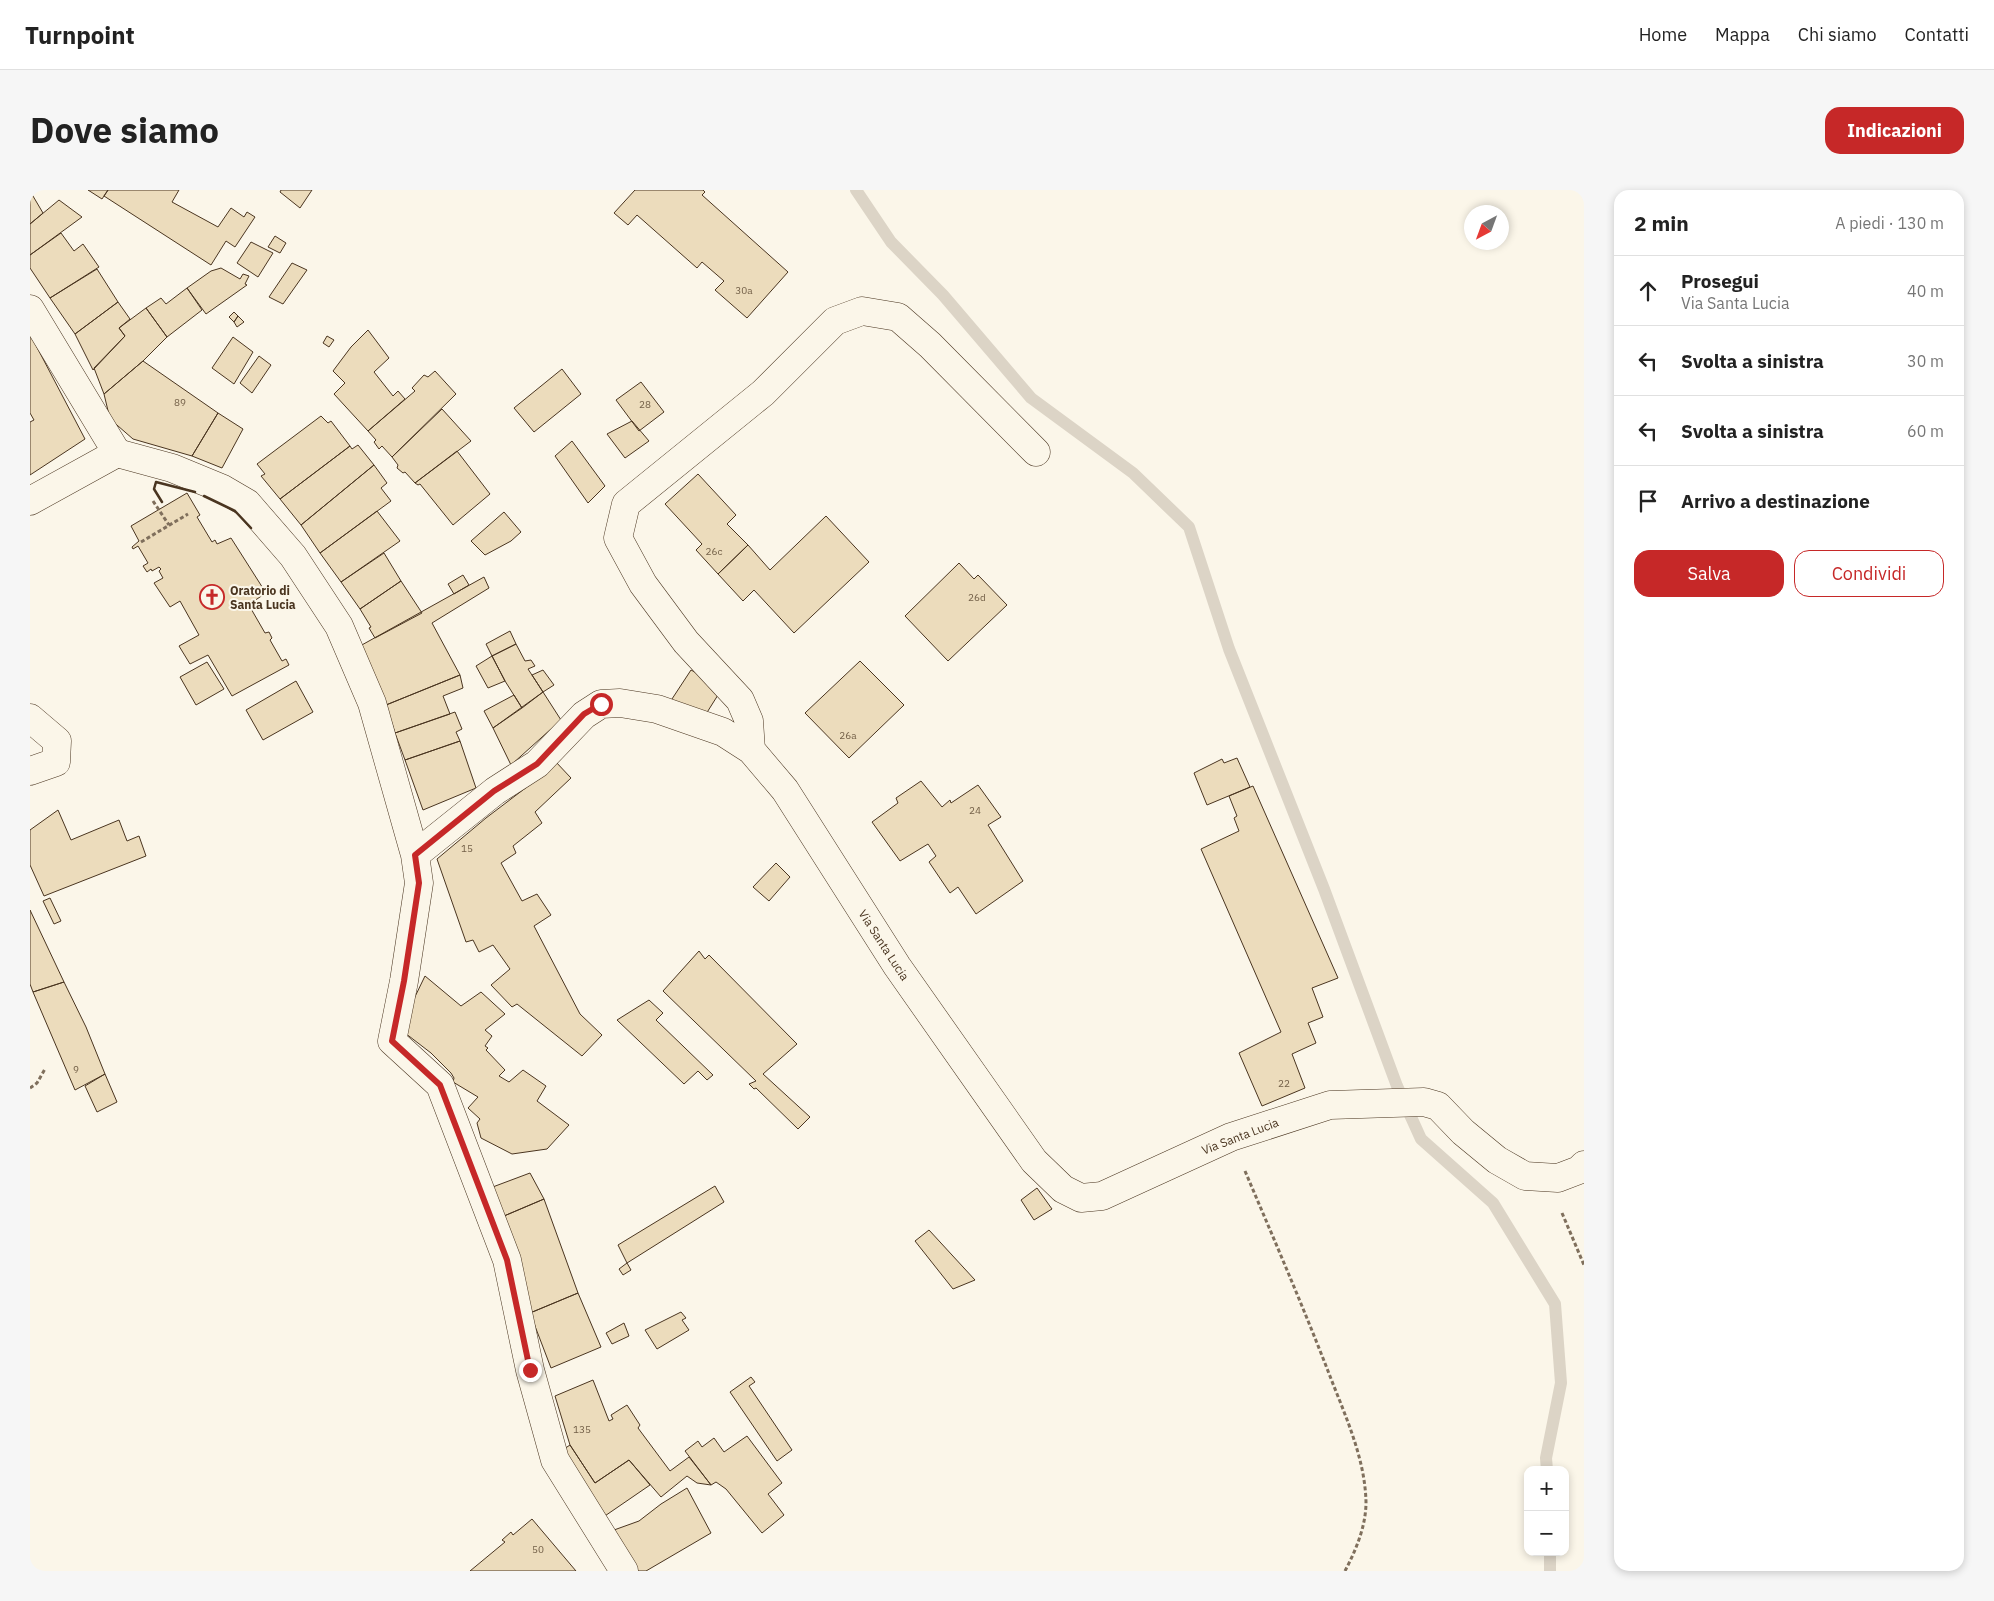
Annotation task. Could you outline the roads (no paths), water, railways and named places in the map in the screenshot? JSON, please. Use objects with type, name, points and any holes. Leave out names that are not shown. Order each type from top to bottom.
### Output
[{"type":"street","points":[[30,309],[117,453],[172,468],[223,489],[247,503],[293,556],[339,626],[372,703],[415,855],[419,883],[404,981],[392,1041],[440,1085],[507,1260],[530,1370],[555,1460],[624,1571]]},
{"type":"street","points":[[751,750],[750,721],[740,700],[686,642],[643,584],[618,538],[626,504],[763,392],[835,321],[862,311],[898,317],[930,345],[1036,452]]},
{"type":"street","points":[[30,501],[117,453]]},
{"type":"street","name":"Via Santa Lucia","points":[[415,855],[494,791],[537,764],[584,714],[601,704],[620,703],[657,709],[723,732],[751,750],[785,790],[897,966],[1034,1160],[1063,1189],[1081,1198],[1102,1196],[1231,1137],[1330,1105],[1376,1102],[1424,1102],[1438,1106],[1463,1132],[1497,1160],[1525,1176],[1558,1178],[1579,1170],[1584,1165]]},
{"type":"street","points":[[30,718],[57,742],[56,762],[30,771]]},
{"type":"waterway","points":[[856,190],[891,242],[943,295],[1031,398],[1133,473],[1189,527],[1229,649],[1324,889],[1397,1086],[1421,1139],[1493,1203],[1555,1304],[1561,1383],[1546,1458],[1547,1466]]},
{"type":"waterway","points":[[1550,1556],[1550,1571]]},
{"type":"place","name":"Oratorio di Santa Lucia","points":[[212,597]]}]
